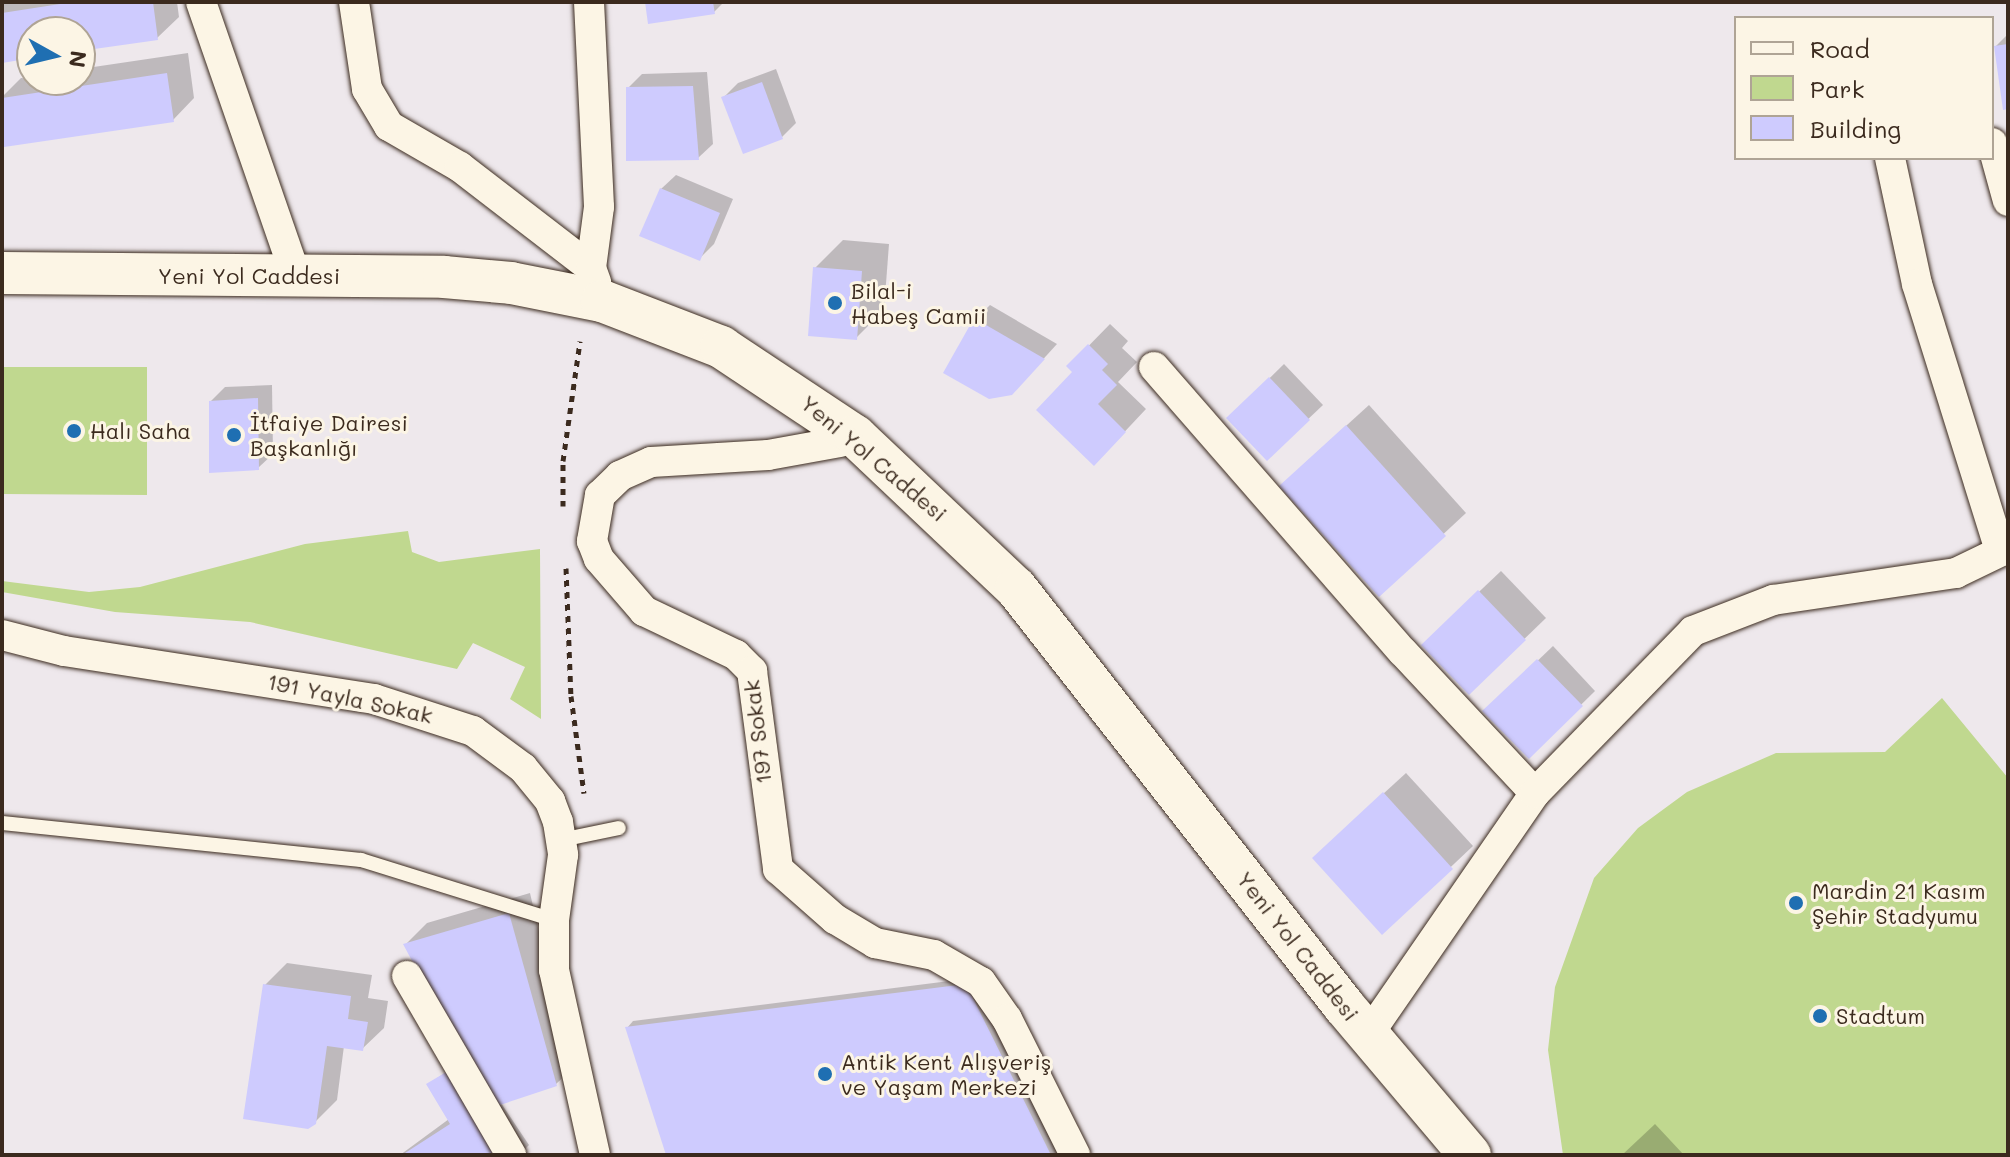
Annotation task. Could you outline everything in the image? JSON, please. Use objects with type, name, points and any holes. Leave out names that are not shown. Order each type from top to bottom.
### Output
[{"type":"main road","name":"Yeni Yol Caddesi","points":[[2,273],[444,277],[511,283],[596,285],[721,347],[786,386],[855,436],[971,540],[1085,673],[1368,1035],[1470,1155]]},
{"type":"main road","name":"Yeni Yol Caddesi","points":[[2,293],[448,300],[553,315],[628,334],[739,377],[840,442],[880,489],[1008,611],[1232,897],[1450,1155]]},
{"type":"street","points":[[201,2],[296,276]]},
{"type":"street","points":[[354,2],[367,89],[389,126],[460,167],[596,285]]},
{"type":"street","points":[[589,2],[599,207],[596,285]]},
{"type":"street","points":[[1994,150],[2008,201]]},
{"type":"street","points":[[1368,1035],[1535,793],[1693,631],[1773,600],[1956,573],[2004,550],[1917,284],[1890,160]]},
{"type":"street","points":[[1154,367],[1403,652],[1535,793]]},
{"type":"street","name":"197 Sokak","points":[[840,442],[768,455],[651,462],[620,476],[600,495],[592,541],[599,559],[644,611],[736,655],[752,671],[778,869],[835,919],[875,943],[934,955],[981,982],[1007,1019],[1075,1155]]},
{"type":"street","name":"191 Yayla Sokak","points":[[2,635],[64,651],[313,686],[441,717],[473,731],[523,768],[574,837],[554,920],[554,970],[595,1155]]},
{"type":"street","points":[[407,976],[511,1155]]},
{"type":"lane","points":[[2,823],[320,853],[406,872],[554,920]]},
{"type":"lane","points":[[574,837],[619,828]]},
{"type":"path","points":[[564,522],[563,461],[580,341]]},
{"type":"path","points":[[566,561],[574,837]]},
{"type":"green space","name":"Halı Saha","points":[[2,367],[147,367],[147,495],[2,494]]},
{"type":"green space","points":[[408,531],[412,552],[439,562],[540,549],[541,719],[510,699],[525,667],[473,643],[457,669],[250,622],[115,612],[2,592],[2,581],[89,592],[140,587],[305,544]]},
{"type":"green space","name":"Stadtum","points":[[1942,698],[2008,778],[2008,1155],[1563,1155],[1548,1050],[1555,987],[1594,878],[1638,828],[1687,792],[1776,753],[1885,752]]},
{"type":"building","points":[[73,2],[153,2],[158,40],[96,49],[96,16],[16,16],[16,61],[2,63],[2,13]]},
{"type":"building","points":[[645,2],[713,2],[715,14],[648,24]]},
{"type":"building","points":[[2008,44],[2008,109],[2003,110],[1994,46]]},
{"type":"building","points":[[167,73],[174,122],[4,147],[2,98],[96,96],[96,84]]},
{"type":"building","points":[[762,82],[783,139],[743,154],[721,97]]},
{"type":"building","points":[[693,86],[699,160],[626,161],[626,87]]},
{"type":"building","points":[[660,188],[720,213],[700,261],[639,236]]},
{"type":"building","name":"Bilal-i Habeş Camii","points":[[813,267],[862,271],[857,340],[808,336]]},
{"type":"building","points":[[974,318],[1045,359],[1012,395],[989,399],[943,373]]},
{"type":"building","points":[[1088,344],[1108,364],[1102,370],[1117,385],[1098,404],[1126,432],[1094,466],[1036,410],[1072,372],[1066,366]]},
{"type":"building","points":[[1269,377],[1310,420],[1267,461],[1226,418]]},
{"type":"building","name":"İtfaiye Dairesi Başkanlığı","points":[[258,398],[259,470],[209,473],[209,401]]},
{"type":"building","points":[[1346,425],[1446,536],[1379,597],[1279,486]]},
{"type":"building","points":[[1478,590],[1526,640],[1469,695],[1421,645]]},
{"type":"building","points":[[1537,659],[1583,706],[1529,759],[1482,711]]},
{"type":"building","points":[[1383,792],[1453,869],[1382,935],[1312,858]]},
{"type":"building","points":[[509,913],[557,1086],[491,1108],[403,944]]},
{"type":"building","points":[[263,984],[351,996],[348,1019],[368,1022],[363,1051],[327,1046],[316,1124],[308,1129],[243,1119]]},
{"type":"building","name":"Antik Kent Alışveriş ve Yaşam Merkezi","points":[[966,984],[1051,1155],[666,1155],[625,1027]]},
{"type":"building","points":[[448,1071],[501,1155],[402,1155],[450,1124],[426,1084]]},
{"type":"place","name":"Bilal-i Habeş Camii","points":[[835,303]]},
{"type":"place","name":"Halı Saha","points":[[74,431]]},
{"type":"place","name":"İtfaiye Dairesi Başkanlığı","points":[[234,435]]},
{"type":"place","name":"Mardin 21 Kasım Şehir Stadyumu","points":[[1796,903]]},
{"type":"place","name":"Stadtum","points":[[1820,1016]]},
{"type":"place","name":"Antik Kent Alışveriş ve Yaşam Merkezi","points":[[825,1074]]}]
